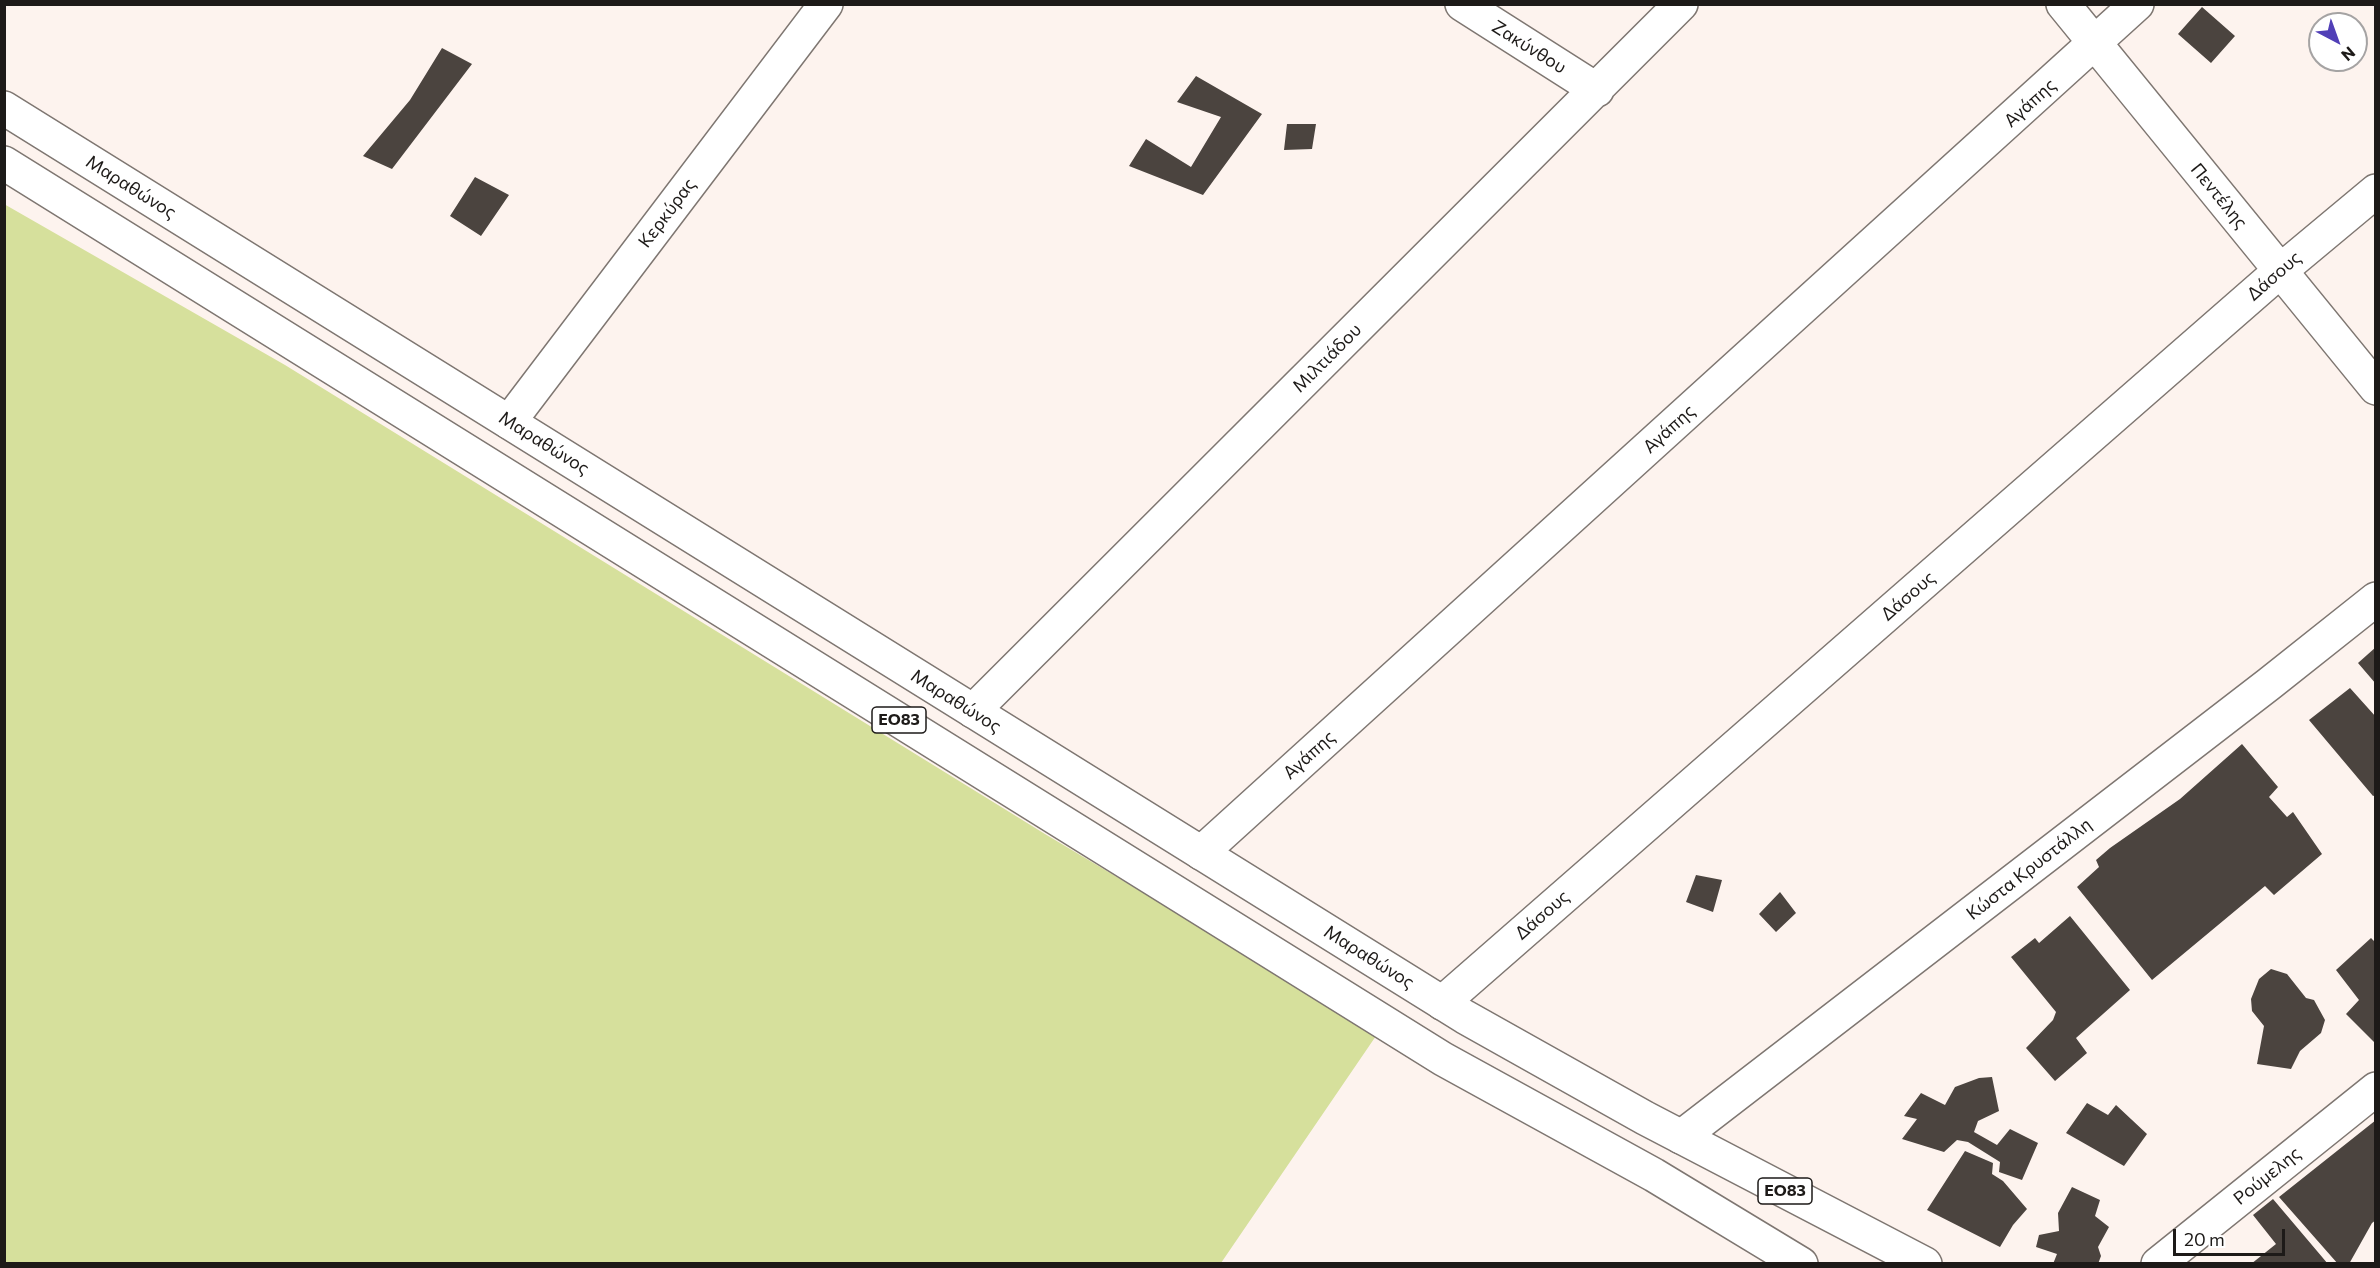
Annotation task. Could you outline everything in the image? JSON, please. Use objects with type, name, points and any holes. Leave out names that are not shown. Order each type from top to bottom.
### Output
[{"type":"street","name":"Κερκύρας","points":[[508,422],[826,4]]},
{"type":"street","name":"Ζακύνθου","points":[[1462,4],[1597,90]]},
{"type":"street","name":"Μιλτιάδου","points":[[973,711],[1682,4]]},
{"type":"street","name":"Πεντέλης","points":[[2063,4],[2376,388]]},
{"type":"street","name":"Αγάπης","points":[[1201,853],[2137,4]]},
{"type":"street","name":"Μαραθώνος","points":[[4,108],[1442,1003],[1681,1137],[1925,1263]]},
{"type":"street","name":"ΕΟ83","points":[[4,163],[1443,1059],[1654,1175],[1801,1263]]},
{"type":"street","name":"Δάσους","points":[[1442,1003],[2280,271],[2376,191]]},
{"type":"street","name":"Κώστα Κρυστάλλη","points":[[1681,1137],[2376,599]]},
{"type":"street","name":"Ρούμελης","points":[[2158,1263],[2376,1089]]},
{"type":"green space","points":[[4,204],[285,365],[1045,834],[1378,1033],[1221,1263],[5,1263]]},
{"type":"building","points":[[2202,7],[2235,36],[2211,63],[2178,34]]},
{"type":"building","points":[[442,48],[472,64],[392,169],[363,156],[410,100]]},
{"type":"building","points":[[1196,76],[1262,114],[1203,195],[1129,166],[1146,139],[1191,167],[1221,117],[1177,102]]},
{"type":"building","points":[[1287,124],[1316,124],[1312,149],[1284,150]]},
{"type":"building","points":[[475,177],[509,195],[481,236],[450,216]]},
{"type":"building","points":[[2376,647],[2376,684],[2358,663]]},
{"type":"building","points":[[2350,688],[2376,717],[2376,795],[2373,796],[2309,720]]},
{"type":"building","points":[[2242,744],[2278,787],[2269,797],[2287,817],[2293,812],[2322,854],[2274,895],[2265,886],[2152,980],[2077,887],[2099,867],[2096,860],[2180,799]]},
{"type":"building","points":[[1696,875],[1722,880],[1713,912],[1686,902]]},
{"type":"building","points":[[1780,892],[1796,913],[1776,932],[1759,914]]},
{"type":"building","points":[[2070,916],[2130,990],[2076,1038],[2087,1053],[2055,1081],[2026,1048],[2053,1020],[2056,1012],[2011,957],[2035,938],[2039,943]]},
{"type":"building","points":[[2371,938],[2376,943],[2376,1044],[2346,1014],[2359,1000],[2336,970]]},
{"type":"building","points":[[2271,969],[2287,974],[2306,998],[2314,1000],[2325,1020],[2321,1033],[2300,1051],[2291,1069],[2257,1064],[2264,1026],[2252,1011],[2251,999],[2259,979]]},
{"type":"building","points":[[1992,1077],[1999,1111],[1978,1121],[1974,1132],[1997,1145],[2010,1129],[2038,1143],[2022,1180],[1999,1172],[2000,1162],[1968,1142],[1957,1140],[1944,1152],[1902,1139],[1917,1119],[1904,1116],[1921,1093],[1945,1105],[1955,1087],[1979,1078]]},
{"type":"building","points":[[2087,1103],[2108,1115],[2116,1105],[2147,1134],[2124,1166],[2066,1133]]},
{"type":"building","points":[[2376,1120],[2376,1220],[2372,1223],[2349,1264],[2338,1264],[2279,1197]]},
{"type":"building","points":[[1965,1151],[1993,1163],[1992,1174],[2003,1181],[2027,1209],[2013,1225],[2000,1247],[1927,1210]]},
{"type":"building","points":[[2072,1187],[2100,1200],[2095,1216],[2109,1227],[2098,1247],[2101,1256],[2098,1264],[2053,1264],[2057,1254],[2036,1247],[2039,1235],[2059,1231],[2058,1213]]},
{"type":"building","points":[[2273,1199],[2328,1264],[2251,1264],[2276,1244],[2253,1215]]}]
